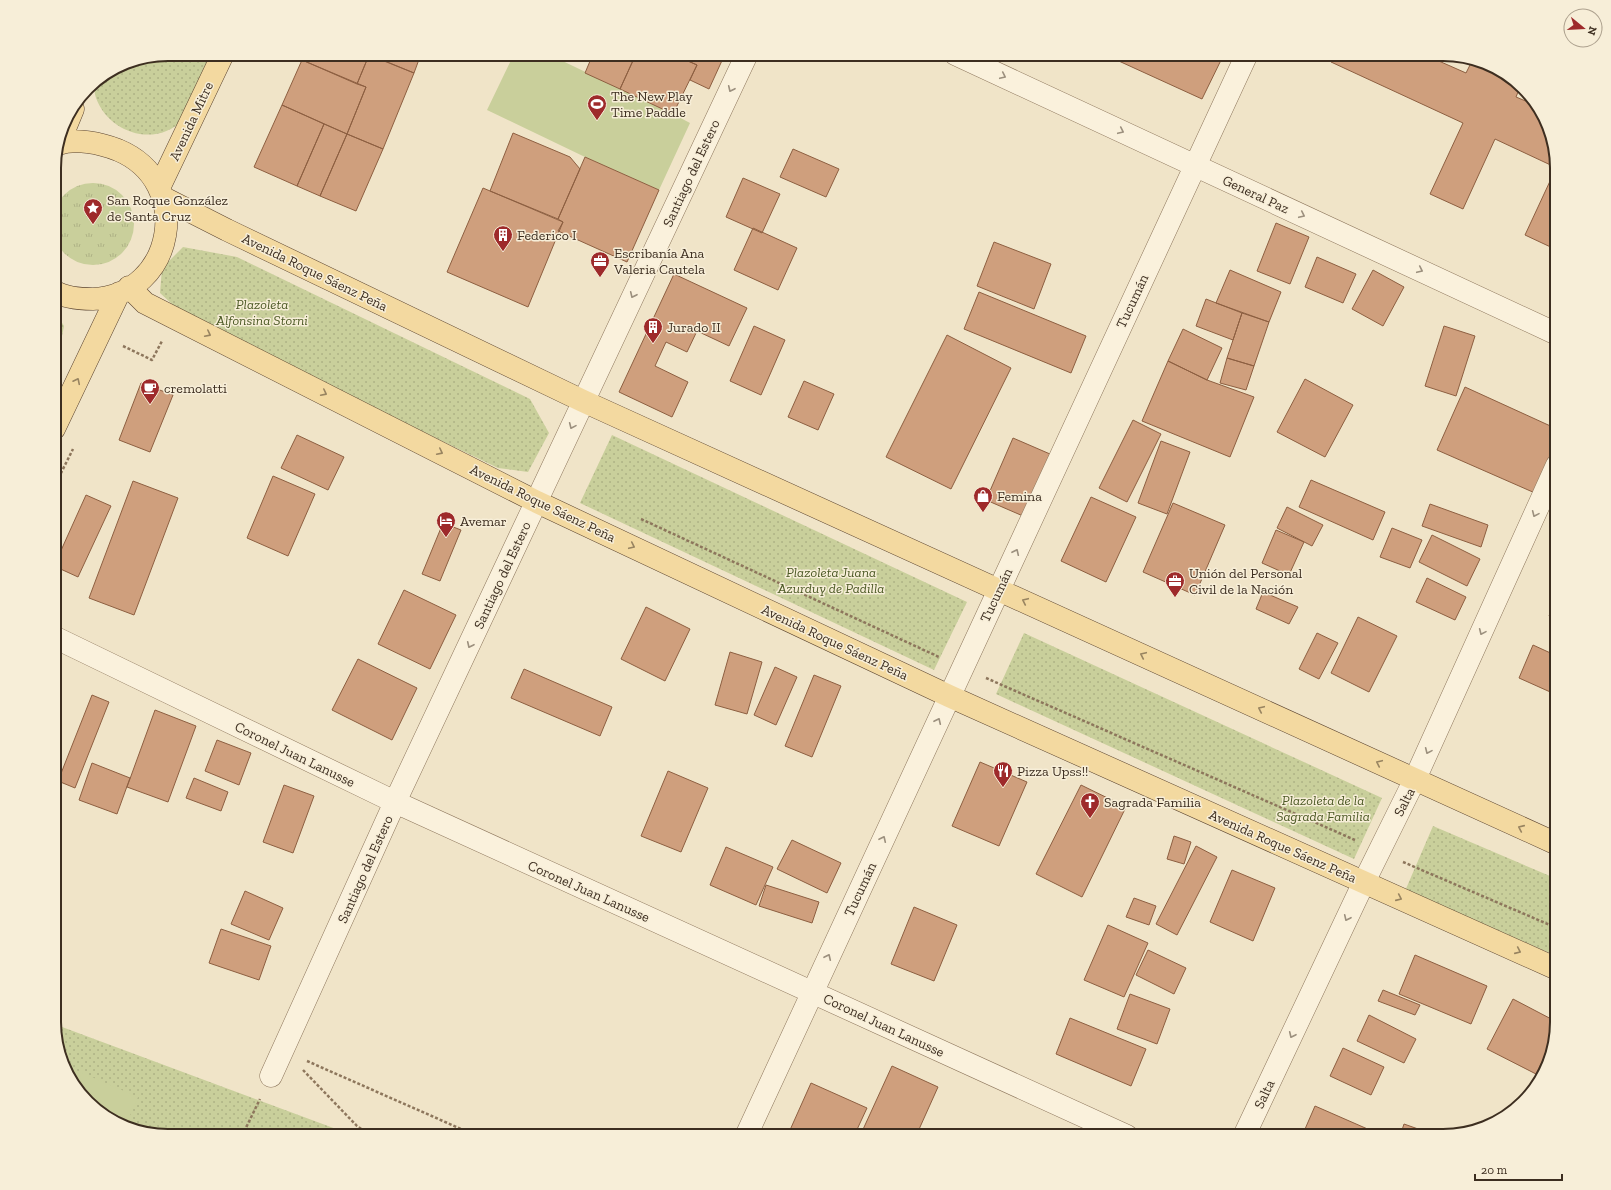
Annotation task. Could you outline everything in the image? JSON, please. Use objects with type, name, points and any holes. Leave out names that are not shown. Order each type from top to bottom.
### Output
[{"type":"main road","name":"Avenida Mitre","points":[[162,193],[220,61]]},
{"type":"main road","points":[[61,293],[80,299],[104,298],[124,290],[146,275],[159,256],[166,234],[166,211],[162,193],[147,169],[129,155],[108,146],[86,142],[64,144]]},
{"type":"main road","name":"Avenida Roque Sáenz Peña","points":[[162,193],[227,230],[583,401],[1550,841]]},
{"type":"main road","points":[[61,415],[124,290]]},
{"type":"main road","name":"Avenida Roque Sáenz Peña","points":[[124,290],[145,303],[537,502],[949,696],[1550,966]]},
{"type":"street","name":"Santiago del Estero","points":[[271,1076],[395,802],[744,61]]},
{"type":"street","name":"General Paz","points":[[970,61],[1550,331]]},
{"type":"street","name":"Tucumán","points":[[749,1129],[1244,61]]},
{"type":"street","name":"Salta","points":[[1247,1129],[1364,882],[1415,779],[1550,480]]},
{"type":"street","name":"Coronel Juan Lanusse","points":[[61,640],[395,802],[1112,1129]]},
{"type":"path","points":[[123,346],[152,360],[173,317]]},
{"type":"path","points":[[636,517],[962,668],[1550,925]]},
{"type":"path","points":[[283,1050],[361,1129]]},
{"type":"path","points":[[283,1050],[461,1129]]},
{"type":"path","points":[[245,1129],[271,1076]]},
{"type":"green space","points":[[168,61],[212,61],[183,120],[172,129],[159,133],[147,135],[134,133],[122,128],[111,120],[102,110],[95,90],[114,75],[147,63]]},
{"type":"green space","name":"The New Play Time Paddle","points":[[511,61],[563,61],[690,123],[659,190],[585,157],[487,110]]},
{"type":"green space","points":[[93,183],[109,187],[116,190],[127,201],[133,216],[133,232],[130,240],[127,247],[116,258],[101,264],[85,264],[70,258],[61,249],[61,199],[70,190],[85,184]]},
{"type":"green space","name":"Plazoleta Alfonsina Storni","points":[[183,247],[237,257],[530,399],[549,433],[528,472],[498,468],[187,318],[160,293],[162,268]]},
{"type":"green space","points":[[61,321],[64,326],[61,341]]},
{"type":"green space","name":"Plazoleta Juana Azurduy de Padilla","points":[[612,435],[967,602],[934,670],[580,503]]},
{"type":"green space","name":"Plazoleta de la Sagrada Familia","points":[[1024,633],[1382,798],[1354,859],[996,694]]},
{"type":"green space","points":[[1433,826],[1550,876],[1550,953],[1405,891]]},
{"type":"green space","points":[[61,1027],[336,1129],[168,1129],[154,1128],[127,1121],[114,1115],[97,1102],[75,1076],[63,1043]]},
{"type":"green space","points":[[71,1068],[138,1097],[127,1121],[114,1115],[97,1102],[83,1087]]},
{"type":"building","points":[[302,61],[366,87],[347,134],[282,105]]},
{"type":"building","points":[[304,61],[367,61],[357,84]]},
{"type":"building","points":[[367,61],[384,61],[414,73],[383,149],[347,134],[366,87],[357,84]]},
{"type":"building","points":[[385,61],[418,61],[414,73]]},
{"type":"building","points":[[590,61],[633,61],[620,89],[585,73]]},
{"type":"building","points":[[633,61],[688,61],[697,65],[673,114],[620,89]]},
{"type":"building","points":[[688,61],[722,61],[709,89],[690,80],[697,65]]},
{"type":"building","points":[[1119,61],[1221,61],[1202,99]]},
{"type":"building","points":[[1439,61],[1466,73],[1470,65],[1497,75],[1518,91],[1516,97],[1527,101],[1532,108],[1542,127],[1549,154],[1550,165],[1495,139],[1463,209],[1430,194],[1463,123],[1331,62]]},
{"type":"building","points":[[282,105],[324,124],[297,186],[254,167]]},
{"type":"building","points":[[324,124],[347,134],[320,196],[297,186]]},
{"type":"building","points":[[513,133],[570,157],[580,169],[558,219],[490,191]]},
{"type":"building","points":[[347,134],[383,149],[356,211],[320,196]]},
{"type":"building","points":[[793,149],[839,169],[826,197],[780,177]]},
{"type":"building","points":[[585,157],[659,190],[627,262],[558,231],[563,222],[558,219]]},
{"type":"building","points":[[743,178],[780,194],[762,233],[726,217]]},
{"type":"building","points":[[1550,181],[1550,247],[1525,235]]},
{"type":"building","name":"Federico I","points":[[483,188],[563,222],[528,307],[447,272]]},
{"type":"building","points":[[1276,223],[1309,237],[1290,284],[1257,271]]},
{"type":"building","points":[[753,228],[797,248],[778,290],[734,270]]},
{"type":"building","points":[[994,242],[1051,264],[1034,309],[977,286]]},
{"type":"building","points":[[1317,257],[1356,274],[1343,303],[1305,287]]},
{"type":"building","points":[[1230,270],[1281,292],[1269,322],[1216,303]]},
{"type":"building","points":[[1373,270],[1404,287],[1383,326],[1352,309]]},
{"type":"building","name":"Jurado II","points":[[674,274],[747,308],[729,346],[697,331],[687,352],[666,342],[655,366],[688,382],[672,417],[619,392]]},
{"type":"building","points":[[979,292],[1086,336],[1071,373],[964,329]]},
{"type":"building","points":[[1206,299],[1242,313],[1233,340],[1196,326]]},
{"type":"building","points":[[1242,313],[1269,322],[1254,366],[1227,358]]},
{"type":"building","points":[[754,326],[785,340],[761,395],[730,381]]},
{"type":"building","points":[[1444,326],[1475,336],[1456,396],[1425,386]]},
{"type":"building","points":[[1183,329],[1222,348],[1207,380],[1168,361]]},
{"type":"building","points":[[947,335],[1011,368],[951,489],[886,457]]},
{"type":"building","points":[[1227,358],[1254,366],[1246,390],[1220,383]]},
{"type":"building","points":[[1168,361],[1207,380],[1254,397],[1230,457],[1142,421]]},
{"type":"building","points":[[1305,379],[1353,405],[1325,457],[1277,432]]},
{"type":"building","points":[[804,381],[834,394],[818,430],[788,417]]},
{"type":"building","points":[[141,383],[173,395],[150,452],[119,440]]},
{"type":"building","points":[[1465,387],[1550,426],[1550,459],[1535,493],[1437,450]]},
{"type":"building","points":[[1133,420],[1161,434],[1127,502],[1099,488]]},
{"type":"building","points":[[297,435],[344,457],[328,490],[281,468]]},
{"type":"building","points":[[1013,438],[1050,454],[1023,516],[986,500]]},
{"type":"building","points":[[1161,441],[1190,452],[1167,514],[1138,503]]},
{"type":"building","points":[[273,476],[315,494],[288,556],[247,538]]},
{"type":"building","points":[[1311,480],[1385,512],[1373,540],[1299,507]]},
{"type":"building","points":[[133,481],[178,498],[134,615],[89,598]]},
{"type":"building","points":[[86,495],[111,506],[78,577],[61,569],[61,550]]},
{"type":"building","points":[[1091,497],[1136,517],[1106,582],[1061,561]]},
{"type":"building","points":[[1173,503],[1225,525],[1195,595],[1143,572]]},
{"type":"building","points":[[1430,504],[1488,525],[1481,547],[1422,526]]},
{"type":"building","points":[[1287,507],[1323,525],[1312,546],[1277,528]]},
{"type":"building","points":[[443,523],[461,530],[440,581],[422,574]]},
{"type":"building","points":[[1392,528],[1422,540],[1410,568],[1380,557]]},
{"type":"building","points":[[1276,530],[1304,542],[1289,575],[1262,563]]},
{"type":"building","points":[[1432,535],[1480,559],[1467,586],[1419,562]]},
{"type":"building","points":[[1427,578],[1466,597],[1455,620],[1416,602]]},
{"type":"building","points":[[404,590],[456,615],[430,669],[378,644]]},
{"type":"building","points":[[1263,592],[1298,607],[1289,624],[1256,609]]},
{"type":"building","points":[[646,607],[690,629],[665,681],[621,659]]},
{"type":"building","points":[[1358,617],[1397,636],[1369,692],[1331,673]]},
{"type":"building","points":[[1317,633],[1338,643],[1319,679],[1299,669]]},
{"type":"building","points":[[1533,645],[1550,653],[1550,692],[1519,678]]},
{"type":"building","points":[[730,652],[762,662],[747,714],[715,705]]},
{"type":"building","points":[[358,659],[417,688],[392,740],[332,710]]},
{"type":"building","points":[[775,667],[797,677],[776,725],[754,715]]},
{"type":"building","points":[[524,669],[612,707],[600,736],[511,698]]},
{"type":"building","points":[[814,675],[841,686],[812,757],[785,746]]},
{"type":"building","points":[[92,695],[109,702],[75,788],[61,782],[61,773]]},
{"type":"building","points":[[155,710],[196,726],[168,802],[127,787]]},
{"type":"building","points":[[217,740],[251,753],[239,785],[205,771]]},
{"type":"building","points":[[980,762],[1027,782],[999,846],[952,826]]},
{"type":"building","points":[[92,763],[130,778],[117,814],[79,800]]},
{"type":"building","points":[[668,771],[708,788],[681,852],[641,836]]},
{"type":"building","points":[[194,778],[228,792],[221,811],[186,798]]},
{"type":"building","points":[[284,785],[314,796],[293,853],[263,842]]},
{"type":"building","points":[[1081,785],[1126,807],[1082,897],[1036,874]]},
{"type":"building","points":[[1174,836],[1191,842],[1184,864],[1167,859]]},
{"type":"building","points":[[792,840],[841,863],[827,893],[777,869]]},
{"type":"building","points":[[1196,846],[1217,857],[1177,935],[1156,924]]},
{"type":"building","points":[[726,847],[773,867],[756,905],[710,885]]},
{"type":"building","points":[[1232,870],[1275,888],[1253,941],[1210,922]]},
{"type":"building","points":[[766,885],[819,902],[812,923],[759,906]]},
{"type":"building","points":[[245,891],[283,908],[269,940],[231,924]]},
{"type":"building","points":[[1134,898],[1156,906],[1149,925],[1126,917]]},
{"type":"building","points":[[914,907],[957,925],[934,981],[891,964]]},
{"type":"building","points":[[1108,925],[1148,943],[1124,997],[1084,980]]},
{"type":"building","points":[[221,929],[271,946],[259,980],[209,963]]},
{"type":"building","points":[[1148,950],[1186,968],[1174,994],[1136,975]]},
{"type":"building","points":[[1415,955],[1487,986],[1471,1024],[1399,994]]},
{"type":"building","points":[[1383,990],[1420,1005],[1415,1015],[1378,1001]]},
{"type":"building","points":[[1130,994],[1170,1009],[1157,1044],[1117,1029]]},
{"type":"building","points":[[1513,999],[1550,1018],[1548,1043],[1543,1060],[1536,1074],[1487,1049]]},
{"type":"building","points":[[1369,1015],[1416,1039],[1404,1063],[1357,1041]]},
{"type":"building","points":[[1070,1018],[1146,1049],[1131,1086],[1056,1054]]},
{"type":"building","points":[[1343,1048],[1384,1067],[1371,1095],[1330,1076]]},
{"type":"building","points":[[892,1066],[938,1087],[919,1129],[863,1129]]},
{"type":"building","points":[[811,1083],[867,1108],[857,1129],[790,1129]]},
{"type":"building","points":[[1315,1106],[1368,1129],[1305,1129]]},
{"type":"building","points":[[1404,1124],[1418,1129],[1402,1129]]},
{"type":"place","name":"The New Play Time Paddle","points":[[597,121]]},
{"type":"place","name":"San Roque González de Santa Cruz","points":[[93,225]]},
{"type":"place","name":"Federico I","points":[[503,252]]},
{"type":"place","name":"Escribanía Ana Valeria Cautela","points":[[600,278]]},
{"type":"place","name":"Jurado II","points":[[653,344]]},
{"type":"place","name":"cremolatti","points":[[150,405]]},
{"type":"place","name":"Femina","points":[[983,513]]},
{"type":"place","name":"Avemar","points":[[446,538]]},
{"type":"place","name":"Unión del Personal Civil de la Nación","points":[[1175,598]]},
{"type":"place","name":"Pizza Upss!!","points":[[1003,788]]},
{"type":"place","name":"Sagrada Familia","points":[[1090,819]]}]
